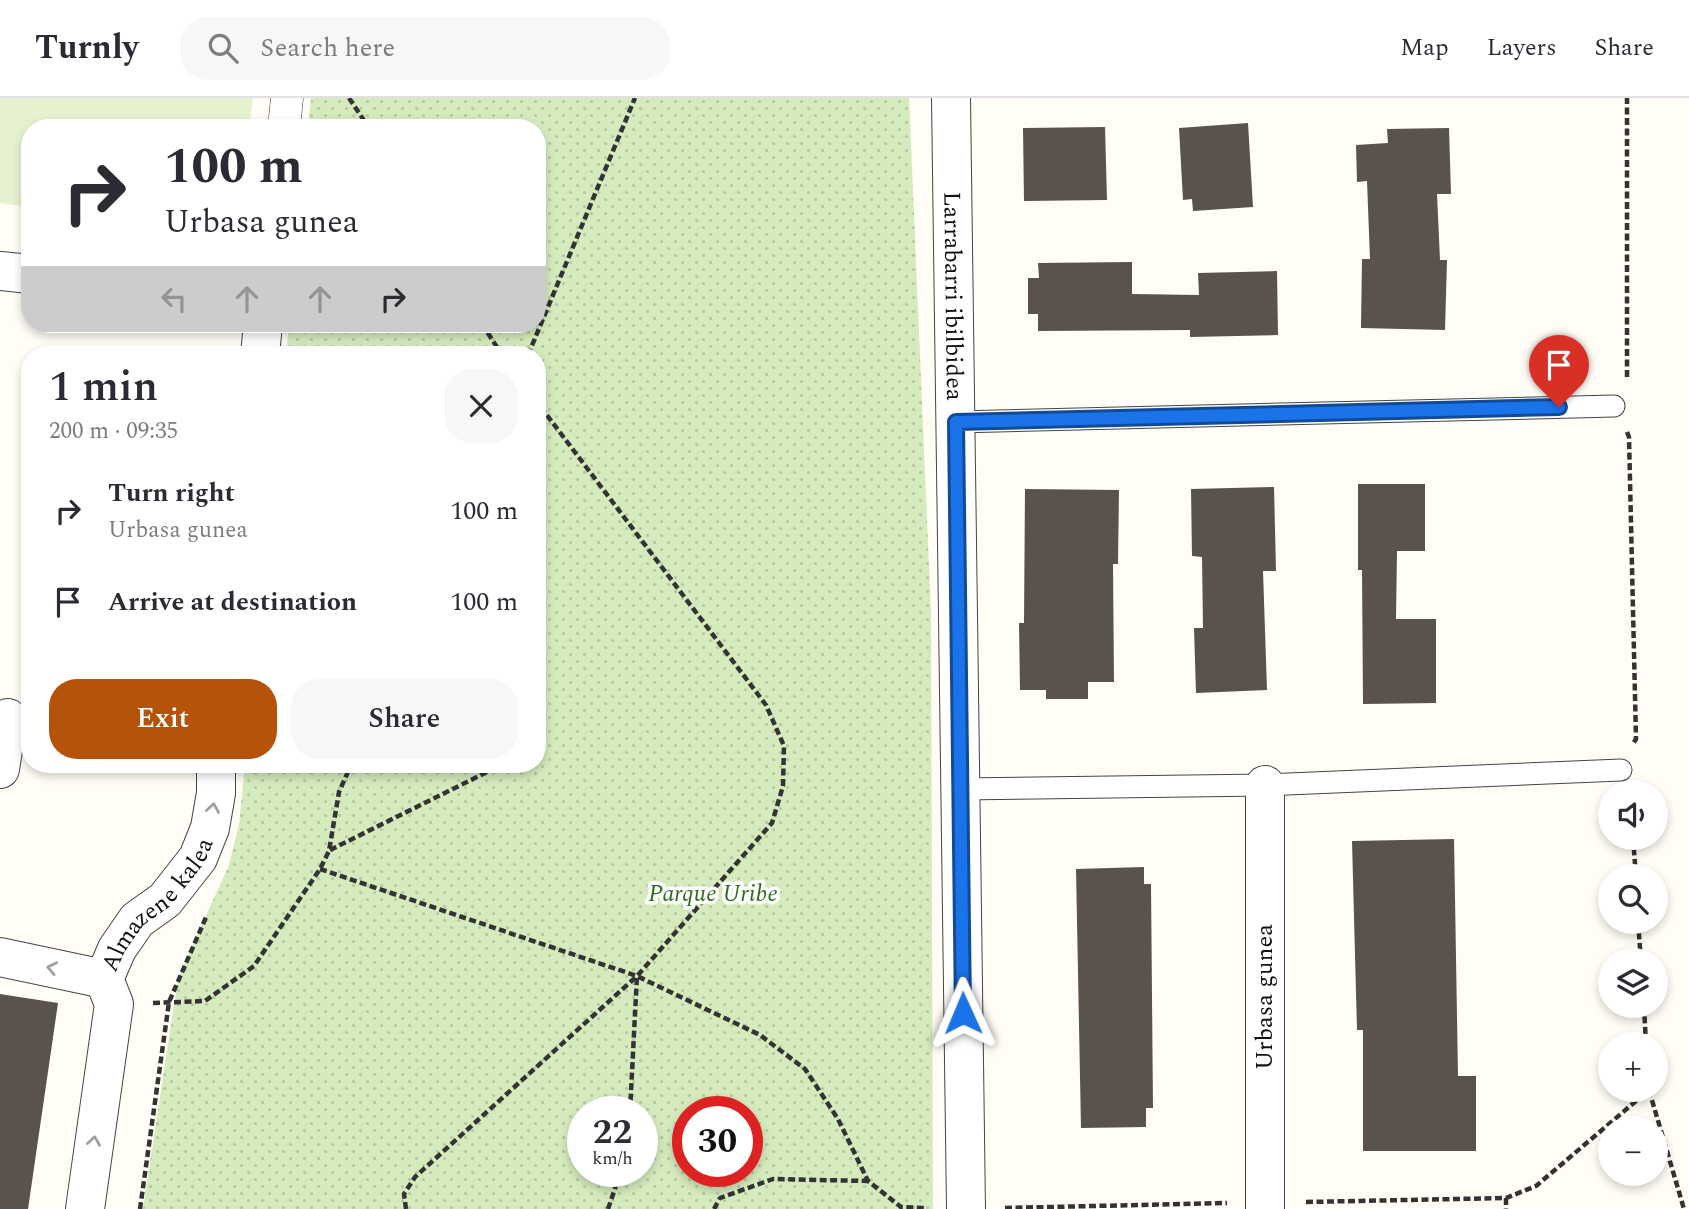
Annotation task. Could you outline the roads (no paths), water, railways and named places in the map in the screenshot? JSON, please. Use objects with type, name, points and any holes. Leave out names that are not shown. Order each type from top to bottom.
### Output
[{"type":"street","points":[[285,119],[287,98]]},
{"type":"street","name":"Larrabarri ibilbidea","points":[[951,98],[966,1209]]},
{"type":"street","points":[[0,271],[21,273]]},
{"type":"street","points":[[0,769],[13,718]]},
{"type":"street","name":"Almazene kalea","points":[[85,1209],[109,992],[117,949],[137,920],[165,900],[198,858],[210,828],[216,793],[216,773]]},
{"type":"street","name":"Urbasa gunea","points":[[1265,785],[1265,1209]]},
{"type":"street","points":[[0,957],[109,992]]},
{"type":"lane","points":[[956,422],[1614,406]]},
{"type":"lane","points":[[960,789],[1265,785],[1621,770]]},
{"type":"park label","name":"Parque Uribe","points":[[713,893]]}]
